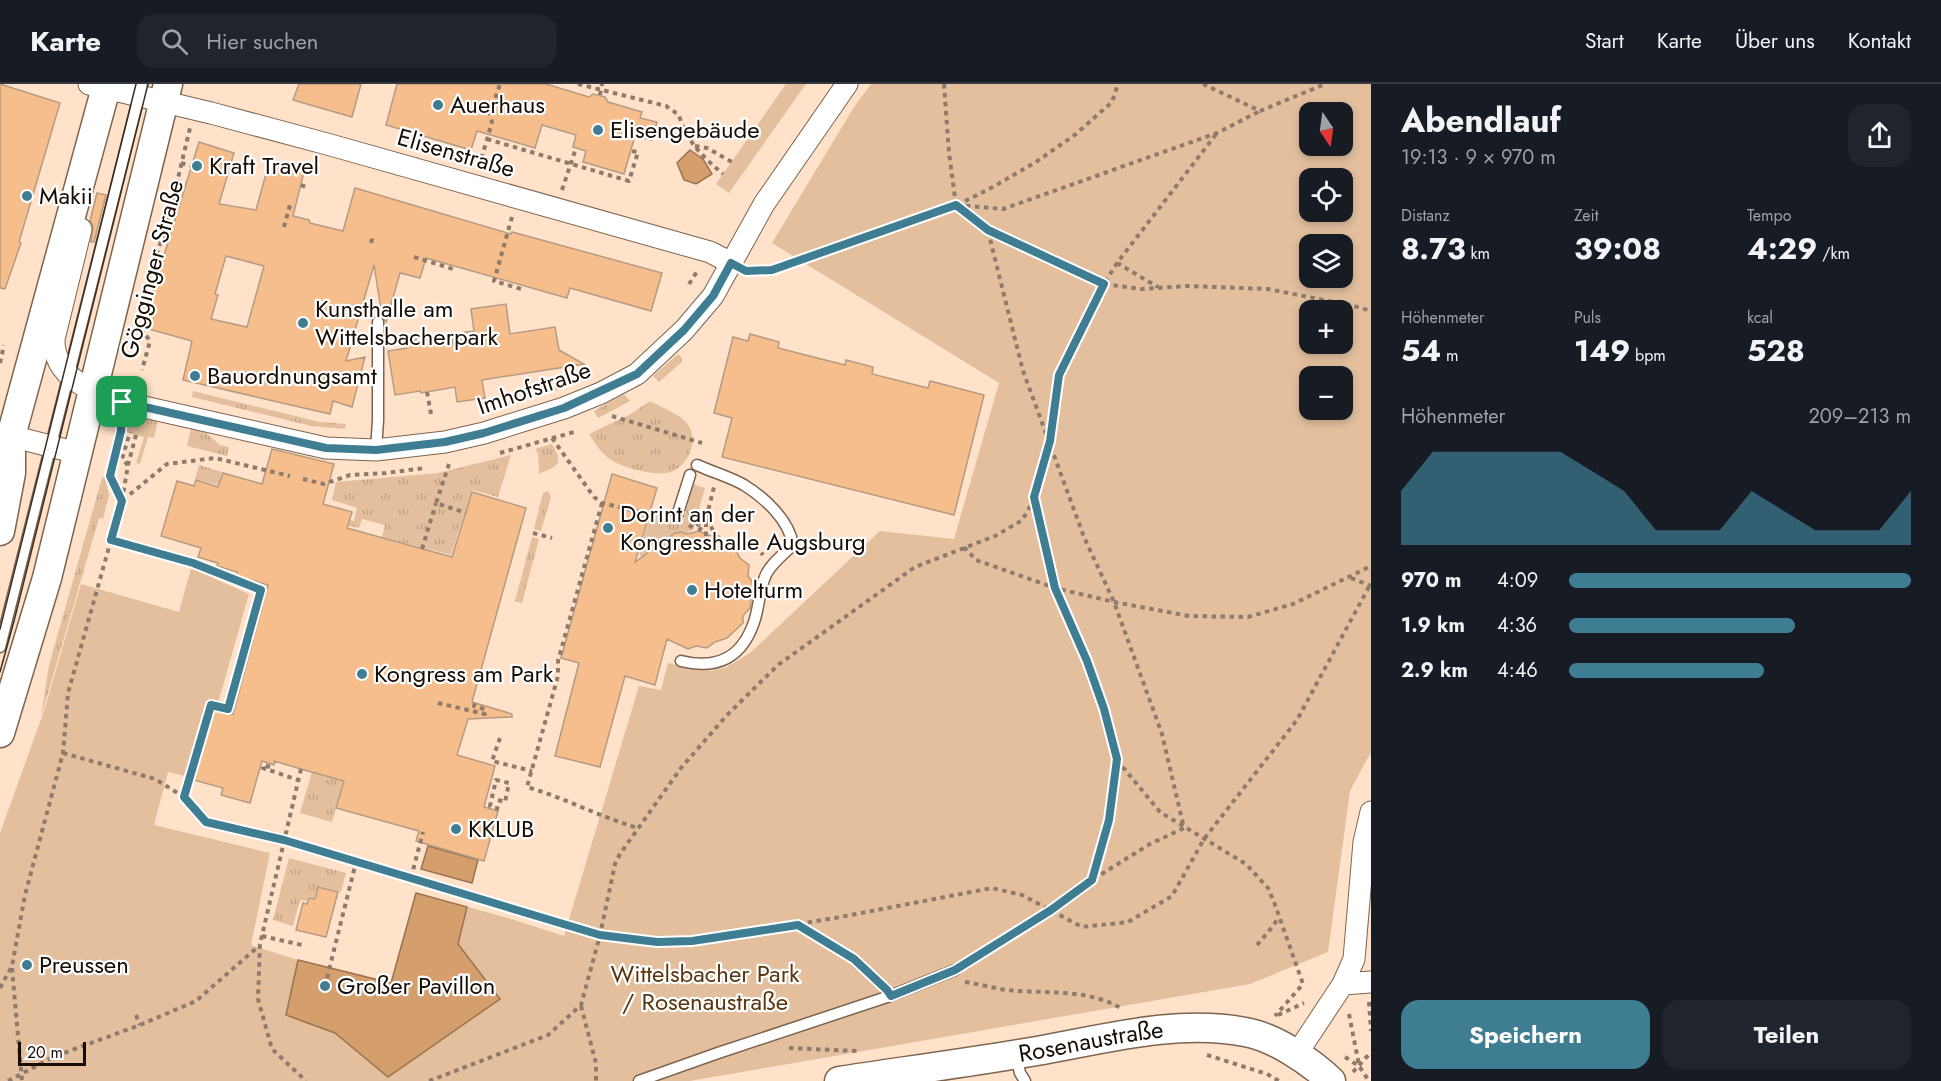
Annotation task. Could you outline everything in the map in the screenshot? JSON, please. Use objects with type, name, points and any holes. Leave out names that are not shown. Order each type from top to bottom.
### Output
[{"type":"main road","points":[[0,531],[11,473],[5,437],[97,118],[100,85]]},
{"type":"main road","name":"Gögginger Straße","points":[[0,733],[47,578],[64,450],[92,392],[154,92]]},
{"type":"main road","name":"Rosenaustraße","points":[[839,1081],[1169,1028],[1208,1027],[1246,1032],[1262,1037],[1316,1067],[1331,1081]]},
{"type":"street","name":"Imhofstraße","points":[[92,392],[122,402],[326,448],[376,450],[445,442],[484,433],[564,408],[637,374],[699,313],[713,296],[764,204],[847,84]]},
{"type":"street","points":[[100,85],[154,92]]},
{"type":"street","name":"Elisenstraße","points":[[154,92],[195,109],[343,148],[710,252],[731,263]]},
{"type":"street","points":[[92,392],[69,375],[56,357],[54,339],[76,251],[97,118]]},
{"type":"street","points":[[5,437],[64,450]]},
{"type":"street","points":[[1296,1055],[1343,984],[1354,959],[1364,842],[1371,812]]},
{"type":"street","points":[[1343,984],[1369,982]]},
{"type":"lane","points":[[0,647],[64,450],[69,375],[154,92]]},
{"type":"lane","points":[[376,450],[378,322]]},
{"type":"lane","points":[[681,661],[707,665],[722,661],[740,648],[754,623],[765,575],[793,545],[777,512],[744,485],[697,465]]},
{"type":"lane","points":[[677,516],[690,475]]},
{"type":"lane","points":[[639,1081],[891,996],[955,970]]},
{"type":"lane","points":[[1016,1054],[1020,1073],[1025,1081]]},
{"type":"path","points":[[477,173],[492,122],[490,114],[500,84]]},
{"type":"path","points":[[578,84],[600,93],[666,106],[680,115],[684,132],[694,146],[723,174]]},
{"type":"path","points":[[600,93],[602,84]]},
{"type":"path","points":[[944,84],[949,153],[956,205],[988,230],[1104,284],[1140,289],[1187,286],[1268,289],[1371,311]]},
{"type":"path","points":[[731,263],[746,271],[772,270],[956,205],[1010,177],[1076,134],[1112,102],[1119,84]]},
{"type":"path","points":[[1203,84],[1260,111]]},
{"type":"path","points":[[956,205],[1003,209],[1217,133],[1260,111],[1325,84]]},
{"type":"path","name":"Gögginger Straße","points":[[139,309],[168,220],[195,109]]},
{"type":"path","points":[[596,1081],[596,1063],[581,1005],[600,935],[615,864],[638,828],[681,768],[727,715],[778,665],[915,567],[964,546],[995,536],[1021,521],[1034,497],[1050,441],[1059,375],[1104,284],[1217,133]]},
{"type":"path","points":[[487,139],[630,181],[638,152],[631,151]]},
{"type":"path","points":[[694,146],[707,147],[732,162]]},
{"type":"path","points":[[562,192],[576,148]]},
{"type":"path","points":[[181,163],[192,166]]},
{"type":"path","points":[[177,181],[186,184]]},
{"type":"path","points":[[174,196],[182,198]]},
{"type":"path","points":[[284,226],[291,201]]},
{"type":"path","points":[[513,213],[494,281],[525,290]]},
{"type":"path","points":[[168,220],[173,222]]},
{"type":"path","points":[[988,230],[1023,371],[1084,537],[1114,602],[1162,734],[1184,828]]},
{"type":"path","points":[[371,243],[373,235]]},
{"type":"path","points":[[158,252],[164,254]]},
{"type":"path","points":[[414,257],[453,269],[454,266]]},
{"type":"path","points":[[1118,263],[1160,288]]},
{"type":"path","points":[[142,298],[150,301]]},
{"type":"path","name":"Gögginger Straße","points":[[134,330],[136,321],[150,341],[142,369]]},
{"type":"path","points":[[0,363],[4,345]]},
{"type":"path","points":[[428,392],[431,414]]},
{"type":"path","points":[[122,402],[121,431],[110,476],[122,501]]},
{"type":"path","points":[[612,416],[702,443]]},
{"type":"path","points":[[128,465],[122,459],[130,432]]},
{"type":"path","points":[[22,1081],[12,966],[25,895],[63,753],[68,693],[122,501],[136,435]]},
{"type":"path","points":[[552,438],[585,486],[602,503],[644,513]]},
{"type":"path","points":[[122,501],[167,464],[215,458],[290,476]]},
{"type":"path","points":[[422,549],[449,464]]},
{"type":"path","points":[[699,531],[706,519],[718,475]]},
{"type":"path","points":[[303,479],[324,484]]},
{"type":"path","points":[[1034,497],[1055,588],[1087,661],[1104,709],[1117,759],[1109,820],[1092,880]]},
{"type":"path","points":[[436,503],[466,513]]},
{"type":"path","points":[[602,503],[558,661],[558,676],[526,787],[552,794],[638,828]]},
{"type":"path","points":[[693,528],[706,519]]},
{"type":"path","points":[[706,519],[716,535]]},
{"type":"path","points":[[706,519],[706,536]]},
{"type":"path","points":[[533,533],[552,538]]},
{"type":"path","points":[[735,547],[750,538],[772,567]]},
{"type":"path","points":[[111,540],[193,563],[261,590],[228,709],[211,705],[207,728],[184,797]]},
{"type":"path","points":[[964,546],[976,560],[1055,588],[1189,616],[1248,617],[1293,604],[1371,566]]},
{"type":"path","points":[[63,753],[155,779],[184,797],[206,822],[284,840],[600,935],[657,942],[692,941],[798,925],[992,888],[1022,895],[1082,927],[1128,922],[1172,896],[1204,838],[1297,720],[1371,585],[1350,578]]},
{"type":"path","points":[[257,604],[263,605]]},
{"type":"path","points":[[250,625],[257,627]]},
{"type":"path","points":[[244,645],[251,647]]},
{"type":"path","points":[[438,703],[485,714],[484,709],[474,706],[475,703]]},
{"type":"path","points":[[500,738],[492,761],[531,771]]},
{"type":"path","points":[[1117,759],[1160,812],[1246,864],[1268,888],[1303,984],[1275,1016]]},
{"type":"path","points":[[270,767],[263,765],[263,768],[298,780]]},
{"type":"path","points":[[301,769],[260,944],[258,999],[272,1049],[306,1081]]},
{"type":"path","points":[[498,800],[504,802],[509,783],[496,780],[490,806],[499,809]]},
{"type":"path","points":[[955,970],[1150,844],[1184,828]]},
{"type":"path","points":[[411,878],[423,832]]},
{"type":"path","points":[[327,978],[356,862]]},
{"type":"path","points":[[1257,945],[1278,917]]},
{"type":"path","points":[[798,925],[854,959],[891,996]]},
{"type":"path","points":[[262,936],[302,945]]},
{"type":"path","points":[[8,1081],[53,1058],[196,1001],[260,944]]},
{"type":"path","points":[[0,988],[12,966]]},
{"type":"path","points":[[961,981],[1006,990],[1083,995],[1112,1002],[1126,1012]]},
{"type":"path","points":[[1369,982],[1371,1031]]},
{"type":"path","points":[[1343,984],[1359,1066],[1371,1052]]},
{"type":"path","points":[[429,1081],[548,1035],[581,1005]]},
{"type":"path","points":[[136,1015],[140,1025]]},
{"type":"path","points":[[788,1048],[867,1051]]},
{"type":"path","name":"Rosenaustraße","points":[[1199,1054],[1257,1070],[1279,1081]]},
{"type":"green space","points":[[786,84],[806,84],[729,193],[716,184]]},
{"type":"green space","name":"Wittelsbacher Park / Rosenaustraße","points":[[871,84],[1371,84],[1371,752],[1350,791],[1328,952],[1250,984],[690,1081],[0,1081],[0,833],[44,711],[81,584],[179,612],[191,568],[249,594],[218,703],[208,700],[185,776],[168,772],[154,825],[270,853],[251,945],[298,960],[391,983],[416,893],[564,936],[639,686],[661,690],[668,663],[712,671],[727,667],[750,653],[880,531],[954,539],[999,383],[772,243],[854,107]]},
{"type":"green space","points":[[678,354],[682,362],[659,382],[653,376]]},
{"type":"green space","points":[[569,382],[570,386],[489,411],[488,407]]},
{"type":"green space","points":[[193,391],[320,422],[346,424],[345,429],[311,426],[192,397]]},
{"type":"green space","points":[[624,394],[630,401],[598,418],[594,411]]},
{"type":"green space","points":[[650,401],[683,419],[690,428],[692,443],[688,457],[671,472],[647,472],[619,464],[603,454],[589,434],[629,415]]},
{"type":"green space","points":[[140,418],[158,421],[154,438],[148,437],[140,464],[136,463],[144,437],[126,432],[129,423]]},
{"type":"green space","points":[[191,428],[206,433],[220,445],[229,447],[227,456],[187,446]]},
{"type":"green space","points":[[552,444],[558,455],[558,463],[539,474],[538,454],[535,449]]},
{"type":"green space","points":[[511,455],[498,497],[472,490],[451,555],[382,537],[385,525],[362,519],[359,528],[349,526],[350,520],[354,521],[357,508],[332,500],[336,482],[438,473]]},
{"type":"green space","points":[[199,465],[222,472],[218,485],[195,479]]},
{"type":"green space","points":[[105,477],[109,495],[103,519],[99,518],[41,717],[49,665],[102,478]]},
{"type":"green space","points":[[693,484],[705,488],[693,530],[661,545],[646,560],[639,554],[650,513],[683,522]]},
{"type":"green space","points":[[548,491],[551,497],[541,531],[534,529],[543,493]]},
{"type":"green space","points":[[532,537],[539,539],[522,603],[515,601]]},
{"type":"green space","points":[[312,772],[344,781],[332,822],[300,813]]},
{"type":"green space","points":[[289,858],[346,873],[341,892],[318,886],[314,898],[308,897],[307,901],[300,900],[293,926],[273,920]]},
{"type":"shaded area","points":[[690,150],[703,159],[712,174],[696,184],[684,180],[677,163]]},
{"type":"shaded area","points":[[428,846],[478,860],[472,883],[421,869]]},
{"type":"shaded area","points":[[416,893],[467,907],[458,944],[500,999],[388,1077],[335,1033],[286,1015],[298,960],[391,983]]},
{"type":"building","points":[[0,84],[60,103],[19,242],[21,243],[5,289],[0,288]]},
{"type":"building","points":[[299,84],[361,84],[352,117],[293,100]]},
{"type":"building","points":[[397,84],[546,84],[589,97],[593,94],[605,97],[608,102],[642,112],[640,118],[657,122],[652,140],[635,136],[624,174],[583,162],[586,151],[573,147],[576,135],[542,125],[535,148],[477,131],[471,150],[386,125]]},
{"type":"building","points":[[199,142],[234,153],[219,204],[256,210],[269,163],[304,172],[293,216],[309,220],[310,223],[343,231],[355,188],[511,234],[512,232],[662,273],[651,311],[570,288],[567,298],[426,258],[420,278],[400,273],[386,322],[382,316],[374,265],[346,361],[365,357],[352,407],[333,401],[330,414],[183,380],[192,341],[145,328],[153,291]],"holes":[[[226,256],[264,266],[247,327],[211,319],[218,295],[215,294]]]},
{"type":"building","points":[[97,193],[106,195],[94,242],[91,242],[93,226],[90,221]]},
{"type":"building","points":[[506,304],[510,334],[555,327],[559,350],[584,364],[482,380],[485,398],[457,402],[455,387],[395,395],[388,351],[407,348],[417,338],[453,344],[452,334],[474,331],[471,309]]},
{"type":"building","points":[[750,334],[779,342],[778,348],[845,365],[846,360],[873,367],[872,374],[928,388],[930,381],[984,395],[954,515],[722,457],[732,418],[714,413],[733,337],[748,341]]},
{"type":"building","name":"Kongress am Park","points":[[272,449],[334,464],[323,504],[352,512],[347,528],[452,557],[472,492],[526,508],[472,702],[512,714],[512,717],[468,719],[457,755],[495,766],[484,807],[498,811],[484,861],[416,841],[419,831],[336,808],[344,781],[274,761],[274,765],[262,761],[250,803],[221,795],[223,788],[194,780],[214,710],[233,714],[268,585],[236,576],[237,572],[198,557],[201,548],[161,536],[177,481],[194,486],[196,480],[218,487],[223,473],[262,484]]},
{"type":"building","points":[[612,474],[657,488],[635,562],[675,533],[687,534],[699,531],[719,536],[726,544],[734,546],[740,558],[749,565],[748,576],[753,587],[750,595],[750,608],[743,616],[743,623],[727,638],[707,648],[696,646],[688,649],[667,639],[655,685],[625,676],[600,767],[555,756],[579,663],[561,658]]},
{"type":"building","points":[[318,887],[338,892],[326,937],[296,930],[303,903],[307,904],[309,898],[315,899]]},
{"type":"tram line","points":[[0,629],[136,84]]},
{"type":"tram line","points":[[0,672],[148,84]]},
{"type":"place","name":"Auerhaus","points":[[438,105]]},
{"type":"place","name":"Elisengebäude","points":[[598,130]]},
{"type":"place","name":"Kraft Travel","points":[[197,166]]},
{"type":"place","name":"Makii","points":[[27,196]]},
{"type":"place","name":"Kunsthalle am Wittelsbacherpark","points":[[303,323]]},
{"type":"place","name":"Bauordnungsamt","points":[[195,376]]},
{"type":"place","name":"Dorint an der Kongresshalle Augsburg","points":[[608,528]]},
{"type":"place","name":"Hotelturm","points":[[692,590]]},
{"type":"place","name":"Kongress am Park","points":[[362,674]]},
{"type":"place","name":"KKLUB","points":[[456,829]]},
{"type":"place","name":"Preussen","points":[[27,965]]},
{"type":"place","name":"Großer Pavillon","points":[[325,986]]},
{"type":"route","points":[[956,205],[988,230],[1104,284],[1059,375],[1050,441],[1034,497],[1055,588],[1087,661],[1104,709],[1117,759],[1109,820],[1092,880],[1006,940],[955,970],[891,996],[854,959],[798,925],[692,941],[657,942],[600,935],[284,840],[206,822],[184,797],[211,705],[228,709],[261,590],[193,563],[111,540],[122,501],[110,476],[121,431],[122,402],[326,448],[376,450],[445,442],[484,433],[564,408],[601,393],[637,374],[684,330],[713,296],[731,263],[746,271],[772,270],[956,205]]}]
